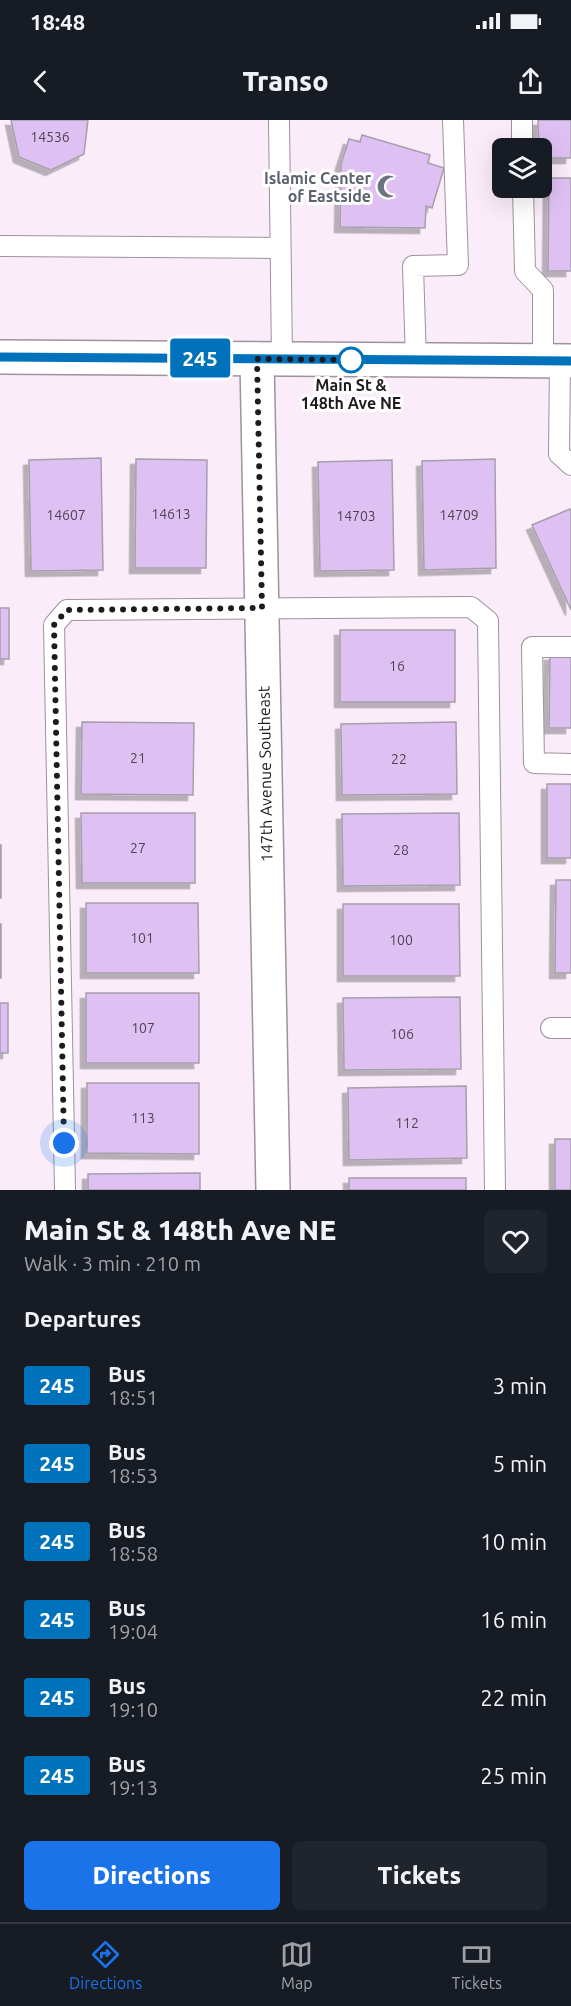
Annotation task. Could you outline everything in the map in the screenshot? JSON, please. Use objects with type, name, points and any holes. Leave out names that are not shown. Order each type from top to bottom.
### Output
[{"type":"street","points":[[0,357],[558,361]]},
{"type":"street","name":"147th Avenue Southeast","points":[[269,359],[262,608],[273,1190]]},
{"type":"lane","points":[[269,359],[280,248],[279,120]]},
{"type":"lane","points":[[416,361],[413,266],[458,265],[453,120]]},
{"type":"lane","points":[[522,120],[522,138]]},
{"type":"lane","points":[[523,198],[525,271],[543,290],[558,361],[559,454],[571,465]]},
{"type":"lane","points":[[0,246],[280,248]]},
{"type":"lane","points":[[65,1190],[54,625],[67,610],[471,607],[488,621],[495,1190]]},
{"type":"lane","points":[[571,648],[532,647],[534,764],[571,764]]},
{"type":"lane","points":[[551,1028],[571,1028]]},
{"type":"building","points":[[11,120],[88,120],[84,154],[51,170],[19,157]]},
{"type":"building","points":[[538,120],[571,120],[571,158],[552,158],[552,138],[539,138]]},
{"type":"building","name":"Islamic Center of Eastside","points":[[362,135],[430,155],[428,163],[444,168],[432,208],[426,206],[425,228],[340,227],[341,164],[349,139],[360,142]]},
{"type":"building","points":[[552,178],[571,178],[571,271],[548,271],[549,198],[552,198]]},
{"type":"building","points":[[101,458],[103,570],[31,571],[29,460]]},
{"type":"building","points":[[136,459],[207,460],[206,568],[135,568]]},
{"type":"building","points":[[495,459],[496,568],[424,570],[422,461]]},
{"type":"building","points":[[392,460],[394,570],[320,571],[318,462]]},
{"type":"building","points":[[570,509],[571,511],[571,610],[532,525]]},
{"type":"building","points":[[0,608],[9,608],[9,659],[0,659]]},
{"type":"building","points":[[340,630],[455,630],[455,702],[340,702]]},
{"type":"building","points":[[550,655],[571,655],[571,728],[549,728]]},
{"type":"building","points":[[82,722],[194,723],[193,795],[81,794]]},
{"type":"building","points":[[456,722],[457,794],[342,795],[341,724]]},
{"type":"building","points":[[547,784],[571,784],[571,858],[547,858]]},
{"type":"building","points":[[81,813],[195,813],[195,883],[82,883]]},
{"type":"building","points":[[459,813],[460,885],[343,886],[342,814]]},
{"type":"building","points":[[1,845],[1,898],[0,898]]},
{"type":"building","points":[[556,880],[571,880],[571,973],[555,973]]},
{"type":"building","points":[[86,903],[198,903],[199,973],[86,973]]},
{"type":"building","points":[[343,904],[459,904],[460,976],[343,976]]},
{"type":"building","points":[[1,924],[1,978],[0,978]]},
{"type":"building","points":[[86,993],[199,993],[199,1063],[86,1063]]},
{"type":"building","points":[[460,997],[461,1069],[344,1070],[343,998]]},
{"type":"building","points":[[0,1003],[8,1003],[8,1053],[0,1053]]},
{"type":"building","points":[[87,1083],[199,1083],[199,1154],[87,1153]]},
{"type":"building","points":[[466,1086],[467,1158],[349,1160],[348,1088]]},
{"type":"building","points":[[555,1139],[571,1139],[571,1190],[555,1190]]},
{"type":"building","points":[[200,1173],[200,1190],[88,1190],[88,1174]]},
{"type":"building","points":[[349,1178],[466,1178],[466,1190],[349,1190]]},
{"type":"bus line","name":"245","points":[[0,357],[571,361]]},
{"type":"place","name":"Islamic Center of Eastside","points":[[389,187]]},
{"type":"place","name":"Main St & 148th Ave NE","points":[[351,360]]},
{"type":"route","points":[[64,1143],[54,625],[67,610],[262,608],[257,359],[351,360]]}]
